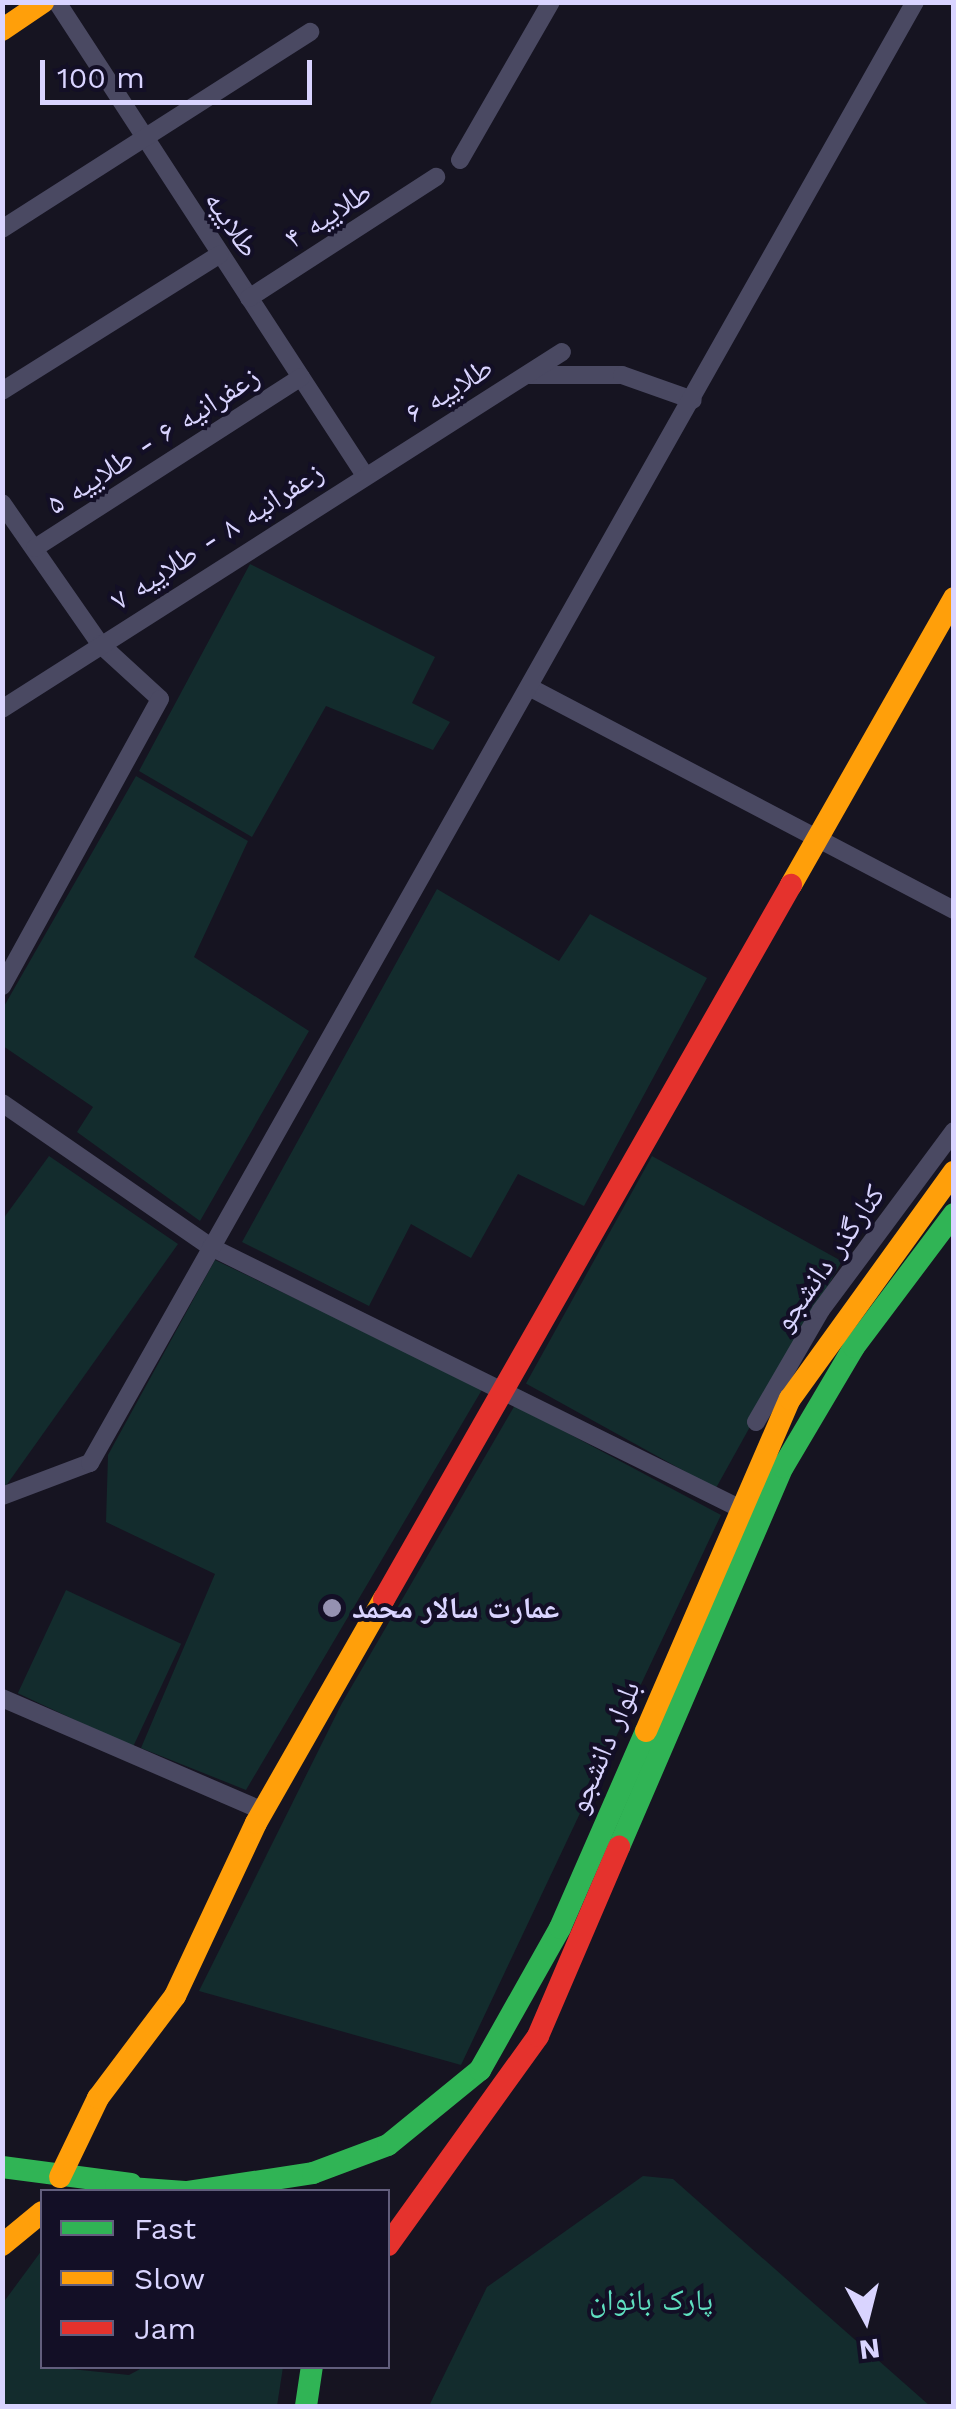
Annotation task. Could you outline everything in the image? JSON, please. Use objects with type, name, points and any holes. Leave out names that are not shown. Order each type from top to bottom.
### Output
[{"type":"main road","points":[[17,17],[44,2]]},
{"type":"main road","points":[[60,2178],[98,2098],[175,1996],[263,1811],[814,836],[954,598]]},
{"type":"main road","name":"بلوار دانشجو","points":[[206,2189],[313,2173],[388,2146],[480,2070],[560,1928],[737,1507],[790,1399],[954,1172]]},
{"type":"main road","name":"بلوار دانشجو","points":[[390,2242],[538,2036],[783,1467],[854,1347],[954,1214]]},
{"type":"main road","name":"بلوار دانشجو","points":[[2,2167],[60,2178],[165,2189]]},
{"type":"main road","points":[[104,2189],[131,2184]]},
{"type":"main road","points":[[2,2245],[40,2214]]},
{"type":"main road","points":[[306,2406],[312,2369]]},
{"type":"street","name":"طلاییه","points":[[57,2],[141,137],[364,474]]},
{"type":"street","points":[[460,160],[551,2]]},
{"type":"street","points":[[2,1496],[90,1464],[915,2]]},
{"type":"street","points":[[2,229],[310,32]]},
{"type":"street","name":"طلاییه ۴","points":[[249,298],[436,177]]},
{"type":"street","points":[[2,391],[220,254]]},
{"type":"street","name":"طلاییه ۶","points":[[364,474],[562,352]]},
{"type":"street","points":[[524,376],[622,374],[693,400]]},
{"type":"street","name":"زعفرانیه ۶ - طلاییه ۵","points":[[35,548],[301,377]]},
{"type":"street","name":"زعفرانیه ۸ - طلاییه ۷","points":[[2,709],[364,474]]},
{"type":"street","points":[[2,986],[160,699],[100,644],[3,506]]},
{"type":"street","points":[[529,687],[954,910]]},
{"type":"street","points":[[2,1103],[211,1247],[737,1507]]},
{"type":"street","name":"کنارگذر دانشجو","points":[[756,1422],[821,1310],[954,1130]]},
{"type":"street","points":[[2,1698],[263,1811]]},
{"type":"green space","points":[[250,564],[435,657],[412,703],[450,722],[433,750],[326,706],[252,837],[139,771]]},
{"type":"green space","points":[[136,776],[248,841],[194,957],[309,1031],[200,1221],[77,1132],[93,1107],[3,1046],[3,1008]]},
{"type":"green space","points":[[437,889],[559,961],[590,914],[707,978],[584,1206],[518,1174],[471,1258],[411,1224],[369,1306],[242,1242]]},
{"type":"green space","points":[[49,1156],[178,1244],[3,1490],[3,1219]]},
{"type":"green space","points":[[652,1156],[842,1261],[716,1489],[526,1383]]},
{"type":"green space","points":[[215,1260],[483,1388],[246,1790],[141,1748],[215,1574],[106,1522],[108,1455]]},
{"type":"green space","points":[[515,1405],[721,1515],[461,2065],[199,1991],[342,1703]]},
{"type":"green space","points":[[66,1590],[181,1644],[133,1747],[18,1693]]},
{"type":"green space","name":"پارک بانوان","points":[[643,2176],[673,2179],[930,2406],[429,2406],[487,2287]]},
{"type":"green space","points":[[40,2253],[40,2369],[129,2375],[140,2369],[283,2369],[277,2406],[3,2406],[3,2303]]},
{"type":"traffic: fast","points":[[619,1847],[783,1467],[854,1347],[954,1214]]},
{"type":"traffic: fast","points":[[208,2189],[313,2173],[388,2145],[480,2070],[560,1928],[646,1731]]},
{"type":"traffic: fast","points":[[2,2167],[131,2184]]},
{"type":"traffic: fast","points":[[116,2187],[144,2189]]},
{"type":"traffic: fast","points":[[306,2406],[312,2369]]},
{"type":"traffic: slow","points":[[2,30],[43,2]]},
{"type":"traffic: slow","points":[[791,885],[954,598]]},
{"type":"traffic: slow","points":[[646,1731],[790,1399],[954,1172]]},
{"type":"traffic: slow","points":[[60,2177],[98,2098],[175,1996],[256,1823],[384,1599]]},
{"type":"traffic: slow","points":[[2,2245],[40,2214]]},
{"type":"traffic: jam","points":[[384,1599],[791,885]]},
{"type":"traffic: jam","points":[[390,2242],[538,2036],[619,1847]]},
{"type":"place","name":"عمارت سالار محمد","points":[[332,1608]]}]
